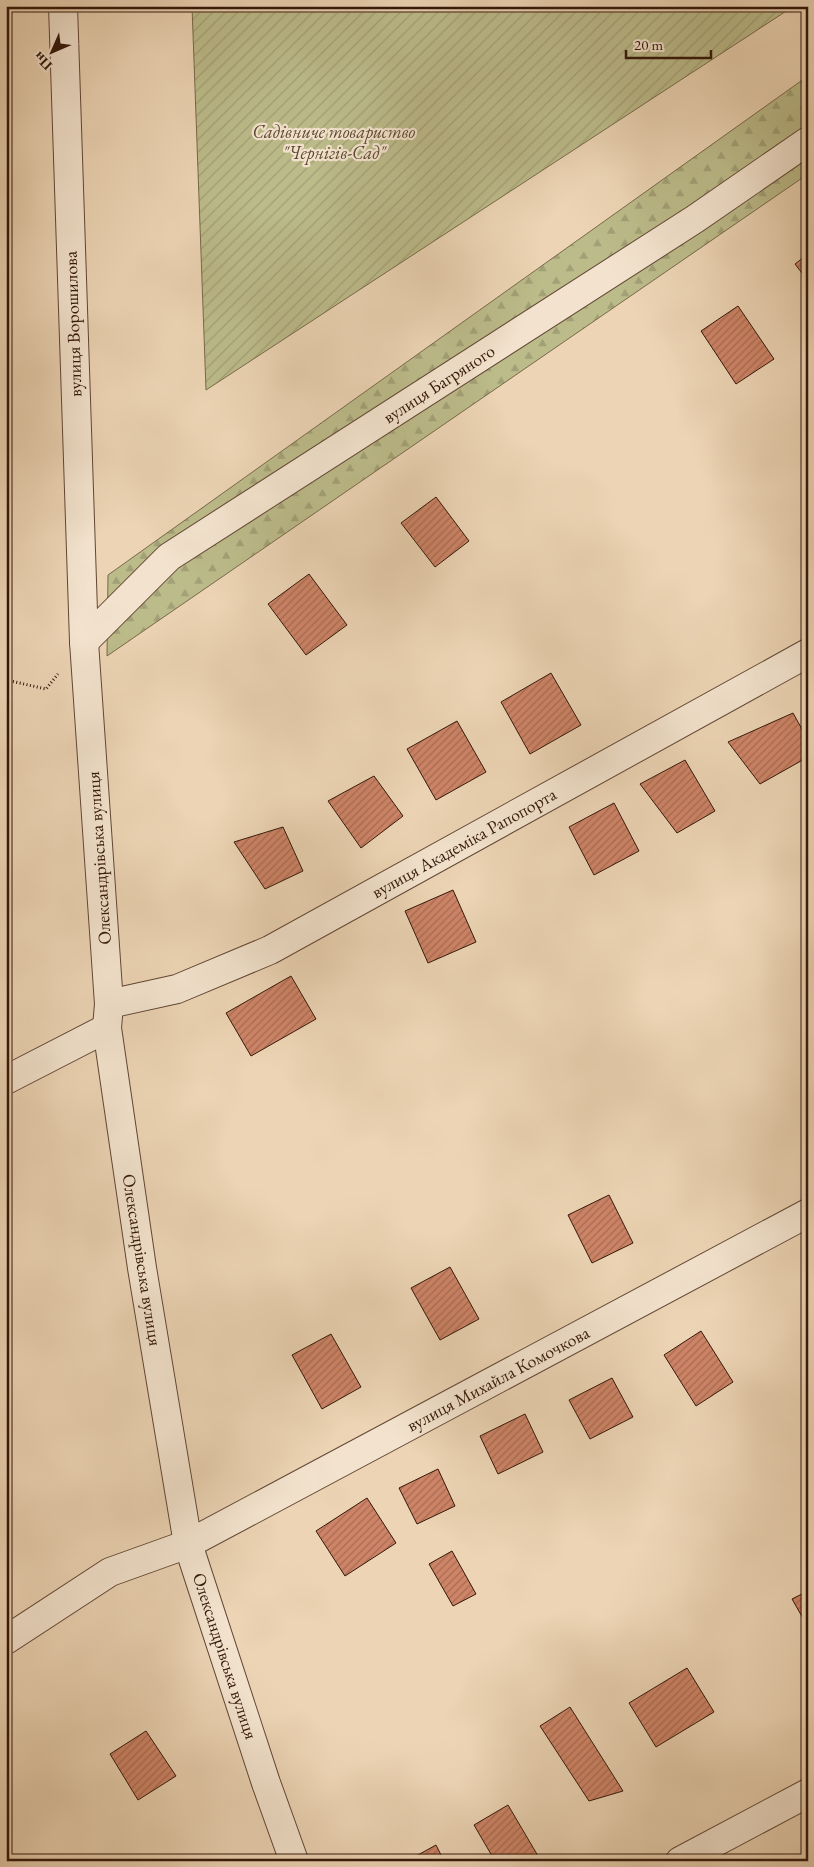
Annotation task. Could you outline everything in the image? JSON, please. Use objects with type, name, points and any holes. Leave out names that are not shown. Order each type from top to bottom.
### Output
[{"type":"street","name":"вулиця Ворошилова","points":[[62,6],[84,642]]},
{"type":"street","name":"вулиця Багряного","points":[[84,642],[169,557],[695,219],[808,141]]},
{"type":"street","name":"Олександрівська вулиця","points":[[84,642],[108,1016],[142,1268],[188,1544],[266,1783],[294,1861]]},
{"type":"street","name":"вулиця Академіка Рапопорта","points":[[6,1080],[108,1016],[270,950],[808,653]]},
{"type":"street","name":"вулиця Михайла Комочкова","points":[[6,1640],[110,1572],[188,1544],[808,1213]]},
{"type":"street","points":[[680,1861],[808,1793]]},
{"type":"path","points":[[6,680],[46,689],[84,642]]},
{"type":"green space","name":"Садівниче товариство \"Чернігів-Сад\"","points":[[192,6],[794,6],[206,390]]},
{"type":"green space","points":[[808,76],[808,174],[107,656],[108,575]]},
{"type":"building","points":[[808,254],[808,281],[795,264]]},
{"type":"building","points":[[738,306],[774,359],[736,384],[701,331]]},
{"type":"building","points":[[436,497],[469,541],[435,567],[401,523]]},
{"type":"building","points":[[309,574],[347,625],[306,655],[268,604]]},
{"type":"building","points":[[551,673],[581,725],[530,754],[501,702]]},
{"type":"building","points":[[793,713],[808,740],[808,757],[760,784],[728,742]]},
{"type":"building","points":[[457,721],[486,772],[436,800],[407,749]]},
{"type":"building","points":[[685,760],[715,811],[677,833],[640,784]]},
{"type":"building","points":[[374,776],[403,816],[361,848],[328,801]]},
{"type":"building","points":[[614,803],[639,851],[594,875],[569,827]]},
{"type":"building","points":[[283,827],[303,871],[265,889],[234,842]]},
{"type":"building","points":[[453,890],[476,942],[428,963],[405,911]]},
{"type":"building","points":[[291,976],[316,1019],[251,1056],[226,1013]]},
{"type":"building","points":[[609,1195],[633,1243],[592,1263],[568,1215]]},
{"type":"building","points":[[450,1267],[479,1319],[440,1340],[411,1288]]},
{"type":"building","points":[[701,1331],[733,1382],[696,1406],[664,1355]]},
{"type":"building","points":[[331,1334],[361,1387],[322,1409],[292,1355]]},
{"type":"building","points":[[612,1378],[633,1417],[590,1439],[569,1400]]},
{"type":"building","points":[[525,1414],[543,1452],[498,1474],[480,1436]]},
{"type":"building","points":[[438,1469],[455,1506],[417,1524],[399,1488]]},
{"type":"building","points":[[367,1498],[396,1543],[345,1576],[316,1531]]},
{"type":"building","points":[[452,1551],[476,1594],[453,1606],[429,1564]]},
{"type":"building","points":[[808,1591],[808,1627],[792,1599]]},
{"type":"building","points":[[687,1668],[714,1712],[656,1747],[629,1703]]},
{"type":"building","points":[[570,1707],[623,1791],[589,1801],[540,1726]]},
{"type":"building","points":[[146,1731],[176,1776],[138,1800],[110,1754]]},
{"type":"building","points":[[508,1805],[541,1861],[495,1861],[474,1825]]},
{"type":"building","points":[[436,1845],[444,1861],[407,1861]]}]
